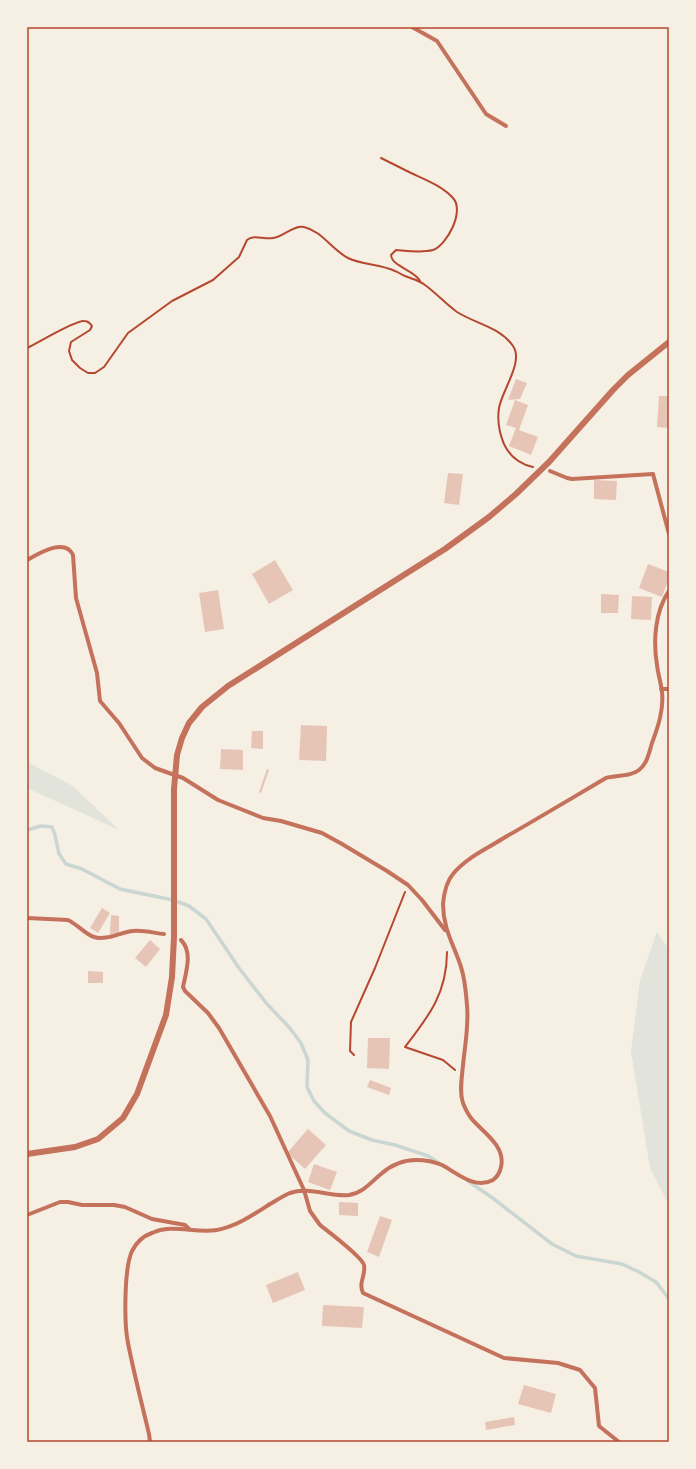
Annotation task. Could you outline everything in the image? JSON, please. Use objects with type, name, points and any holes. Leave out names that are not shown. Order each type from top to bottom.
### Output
[{"type":"street","points":[[412,27],[437,41],[486,114],[506,126]]},
{"type":"street","points":[[27,1154],[75,1147],[98,1139],[123,1118],[136,1094],[166,1014],[172,977],[174,937],[175,774],[179,747],[193,717],[209,700],[233,682],[445,548],[490,517],[549,462],[628,375],[669,342]]},
{"type":"street","points":[[550,471],[572,479],[653,474],[669,534]]},
{"type":"street","points":[[27,560],[40,553],[55,548],[66,548],[71,551],[73,555],[76,598],[97,674],[100,701],[119,723],[142,758],[155,768],[175,774],[218,800],[253,814],[322,833],[365,857],[408,885],[447,932]]},
{"type":"street","points":[[150,1442],[127,1341],[126,1317],[128,1260],[136,1244],[143,1237],[152,1232],[163,1229],[190,1229],[203,1231],[226,1228],[243,1221],[289,1193],[304,1190],[354,1194],[366,1187],[391,1166],[416,1160],[439,1164],[468,1180],[484,1182],[494,1180],[500,1171],[502,1165],[500,1153],[493,1140],[466,1110],[461,1096],[467,1031],[467,1004],[461,967],[447,932],[444,918],[444,895],[448,881],[458,868],[472,857],[565,801],[606,778],[633,774],[642,767],[649,754],[659,721],[662,701],[657,663],[656,627],[660,608],[664,597],[669,591]]},
{"type":"street","points":[[661,688],[669,690]]},
{"type":"street","points":[[27,918],[68,920],[93,937],[106,937],[133,931],[164,934]]},
{"type":"street","points":[[181,940],[187,946],[188,958],[183,987],[185,991],[208,1013],[220,1028],[270,1116],[304,1190],[310,1211],[320,1225],[362,1260],[364,1271],[360,1287],[363,1293],[504,1358],[558,1363],[580,1370],[596,1388],[600,1426],[618,1442]]},
{"type":"street","points":[[27,1215],[60,1202],[82,1205],[114,1205],[125,1207],[152,1219],[185,1224],[190,1229]]},
{"type":"path","points":[[381,158],[433,182],[456,202],[457,216],[446,239],[441,245],[435,249],[427,251],[396,250],[391,255],[391,258],[418,277],[420,281],[458,312],[490,327],[508,340],[513,346],[516,352],[516,365],[502,398],[498,418],[499,429],[505,446],[516,460],[521,464],[550,471]]},
{"type":"path","points":[[27,348],[83,320],[92,326],[90,330],[72,342],[70,351],[72,360],[88,373],[95,373],[104,367],[128,333],[172,300],[213,280],[239,257],[249,238],[273,238],[284,235],[299,227],[306,228],[319,234],[350,258],[388,268],[420,281]]},
{"type":"path","points":[[354,1055],[350,1051],[351,1022],[375,968],[408,885]]},
{"type":"path","points":[[447,932],[447,964],[444,984],[436,1002],[406,1047],[443,1060],[462,1077]]},
{"type":"shaded area","points":[[27,762],[73,786],[119,830],[27,788]]},
{"type":"shaded area","points":[[657,932],[669,949],[669,1205],[650,1168],[631,1052],[640,980]]},
{"type":"building","points":[[516,379],[527,383],[520,399],[508,400]]},
{"type":"building","points":[[659,396],[669,396],[669,428],[657,427]]},
{"type":"building","points":[[515,400],[528,405],[519,430],[538,437],[531,455],[509,446],[516,428],[506,425]]},
{"type":"building","points":[[448,473],[463,474],[459,505],[444,503]]},
{"type":"building","points":[[594,480],[617,481],[616,500],[594,499]]},
{"type":"building","points":[[275,560],[293,590],[269,604],[252,574]]},
{"type":"building","points":[[648,564],[669,572],[669,578],[662,597],[639,588]]},
{"type":"building","points":[[218,590],[224,629],[205,632],[199,593]]},
{"type":"building","points":[[601,594],[619,595],[618,613],[601,613]]},
{"type":"building","points":[[632,596],[652,597],[651,620],[631,619]]},
{"type":"building","points":[[301,725],[327,726],[326,761],[299,760]]},
{"type":"building","points":[[252,731],[263,731],[263,749],[251,748]]},
{"type":"building","points":[[221,749],[243,750],[243,770],[220,769]]},
{"type":"building","points":[[267,769],[269,770],[261,793],[259,792]]},
{"type":"building","points":[[102,908],[110,913],[98,933],[90,928]]},
{"type":"building","points":[[111,915],[119,916],[119,934],[110,934]]},
{"type":"building","points":[[150,940],[160,949],[146,967],[135,958]]},
{"type":"building","points":[[88,971],[103,972],[103,983],[88,983]]},
{"type":"building","points":[[368,1038],[390,1038],[389,1069],[367,1068]]},
{"type":"building","points":[[370,1080],[391,1088],[389,1095],[367,1087]]},
{"type":"building","points":[[308,1129],[326,1145],[305,1169],[287,1153]]},
{"type":"building","points":[[314,1164],[337,1172],[330,1190],[308,1182]]},
{"type":"building","points":[[339,1202],[358,1203],[358,1216],[339,1215]]},
{"type":"building","points":[[380,1216],[392,1220],[379,1257],[367,1252]]},
{"type":"building","points":[[298,1272],[305,1290],[273,1303],[266,1285]]},
{"type":"building","points":[[323,1305],[364,1307],[362,1328],[322,1326]]},
{"type":"building","points":[[524,1385],[556,1394],[551,1413],[518,1404]]},
{"type":"building","points":[[514,1417],[515,1425],[486,1430],[485,1422]]},
{"type":"waterway","points":[[27,830],[41,826],[52,827],[59,854],[66,864],[82,869],[120,889],[173,900],[189,906],[206,919],[239,968],[267,1004],[289,1027],[301,1043],[308,1060],[307,1087],[314,1101],[325,1113],[349,1131],[372,1140],[395,1145],[428,1156],[439,1163]]},
{"type":"waterway","points":[[468,1181],[552,1244],[576,1256],[622,1264],[656,1282],[669,1299]]}]
